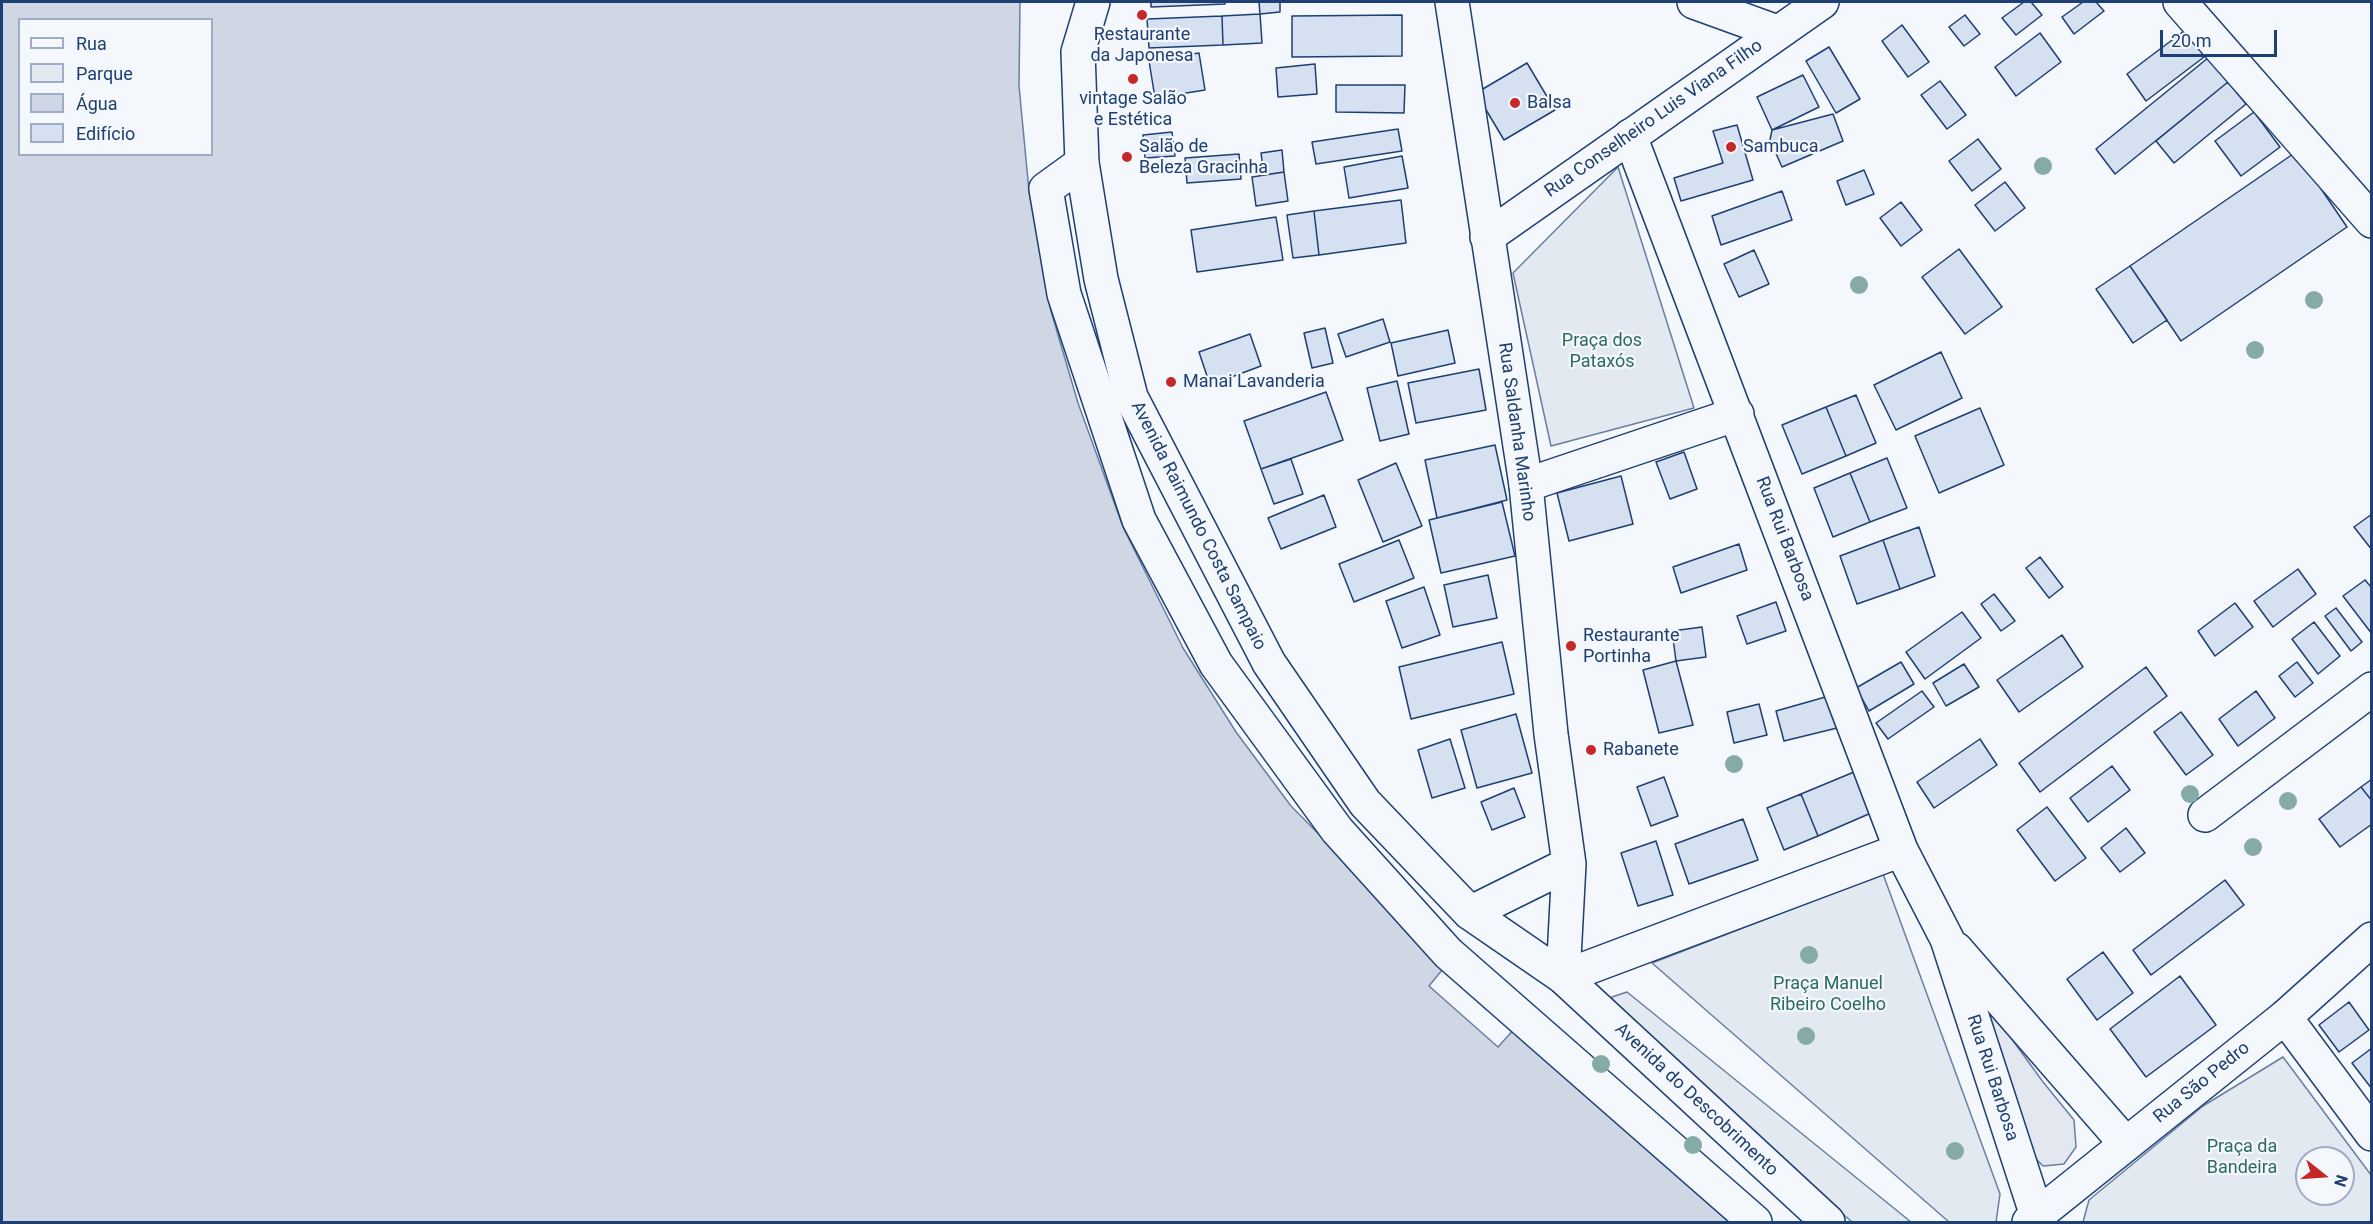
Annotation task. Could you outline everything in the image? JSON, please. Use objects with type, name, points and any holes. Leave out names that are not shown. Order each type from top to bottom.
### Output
[{"type":"main road","name":"Avenida Raimundo Costa Sampaio","points":[[1093,2],[1078,52],[1082,163],[1101,279],[1131,397],[1269,663],[1365,803],[1470,913]]},
{"type":"main road","name":"Rua Saldanha Marinho","points":[[1452,2],[1526,484],[1551,734],[1569,864]]},
{"type":"main road","points":[[1694,2],[1777,32]]},
{"type":"main road","name":"Rua Conselheiro Luis Viana Filho","points":[[1487,237],[1822,2]]},
{"type":"main road","points":[[2180,2],[2372,221]]},
{"type":"main road","name":"Rua Rui Barbosa","points":[[1630,136],[1901,850],[1947,939],[2033,1219]]},
{"type":"main road","points":[[1082,163],[1046,189],[1064,294],[1139,520],[1216,664],[1337,830],[1448,953],[1755,1222]]},
{"type":"main road","points":[[1526,484],[1737,414]]},
{"type":"main road","points":[[2205,815],[2372,689]]},
{"type":"main road","points":[[1470,913],[1569,864],[1563,977],[1901,850]]},
{"type":"main road","name":"Avenida do Descobrimento","points":[[1470,913],[1563,977],[1828,1222]]},
{"type":"main road","name":"Rua Rui Barbosa","points":[[1947,939],[2127,1144]]},
{"type":"main road","name":"Rua São Pedro","points":[[2033,1219],[2284,1017],[2372,939]]},
{"type":"main road","points":[[2284,1017],[2372,1134]]},
{"type":"green space","name":"Praça dos Pataxós","points":[[1618,167],[1694,408],[1551,446],[1513,273]]},
{"type":"green space","name":"Praça Manuel Ribeiro Coelho","points":[[1883,874],[2000,1194],[1996,1222],[1949,1222],[1652,963]]},
{"type":"green space","points":[[1627,992],[1911,1222],[1852,1222],[1610,1012],[1612,997]]},
{"type":"green space","name":"Praça da Bandeira","points":[[2283,1057],[2349,1146],[2295,1146],[2295,1206],[2355,1206],[2355,1154],[2371,1175],[2371,1222],[2083,1222],[2089,1200],[2203,1106]]},
{"type":"shaded area","points":[[1974,987],[2043,1082],[2074,1120],[2076,1147],[2064,1164],[2043,1166],[2031,1154]]},
{"type":"water","points":[[2,2],[1020,2],[1019,86],[1029,191],[1051,311],[1078,403],[1123,527],[1183,648],[1236,732],[1291,806],[1447,964],[1429,986],[1498,1047],[1515,1028],[1731,1222],[2,1222]]},
{"type":"building","points":[[1151,2],[1225,2],[1225,4],[1151,7]]},
{"type":"building","points":[[1259,2],[1280,2],[1280,12],[1260,14]]},
{"type":"building","points":[[2024,2],[2031,2],[2042,15],[2016,35],[2002,18]]},
{"type":"building","points":[[2083,2],[2096,2],[2104,11],[2074,34],[2062,17]]},
{"type":"building","points":[[1260,14],[1262,43],[1223,45],[1222,16]]},
{"type":"building","points":[[1402,15],[1402,56],[1292,57],[1292,16]]},
{"type":"building","points":[[1965,15],[1980,34],[1964,46],[1949,27]]},
{"type":"building","points":[[1222,16],[1223,45],[1149,48],[1147,19]]},
{"type":"building","points":[[1902,25],[1929,62],[1908,77],[1882,41]]},
{"type":"building","points":[[2188,28],[2208,54],[2146,101],[2127,74]]},
{"type":"building","points":[[2040,33],[2061,62],[2016,96],[1995,67]]},
{"type":"building","points":[[1829,47],[1860,99],[1836,113],[1806,61]]},
{"type":"building","points":[[1199,53],[1205,90],[1155,98],[1149,61]]},
{"type":"building","points":[[2208,58],[2228,82],[2115,174],[2096,149]]},
{"type":"building","points":[[1527,63],[1555,110],[1504,140],[1476,93]]},
{"type":"building","points":[[1315,64],[1317,94],[1278,97],[1276,68]]},
{"type":"building","points":[[1803,75],[1819,107],[1772,130],[1757,97]]},
{"type":"building","points":[[1940,81],[1966,115],[1947,129],[1921,95]]},
{"type":"building","points":[[2228,82],[2246,104],[2174,163],[2156,141]]},
{"type":"building","points":[[1336,85],[1405,85],[1404,113],[1336,112]]},
{"type":"building","points":[[2254,112],[2280,147],[2241,176],[2215,141]]},
{"type":"building","points":[[1833,114],[1843,141],[1782,167],[1770,140],[1772,130]]},
{"type":"building","name":"Sambuca","points":[[1737,125],[1753,180],[1681,201],[1674,178],[1723,163],[1713,131]]},
{"type":"building","points":[[1398,129],[1402,151],[1316,164],[1312,142]]},
{"type":"building","points":[[1172,132],[1175,156],[1145,158],[1143,135]]},
{"type":"building","points":[[1978,139],[2001,169],[1972,191],[1949,161]]},
{"type":"building","points":[[1282,150],[1284,172],[1264,175],[1261,153]]},
{"type":"building","points":[[2296,152],[2347,227],[2181,341],[2130,266]]},
{"type":"building","points":[[1239,154],[1241,179],[1187,183],[1185,158]]},
{"type":"building","points":[[1402,156],[1408,188],[1349,198],[1344,167]]},
{"type":"building","points":[[1864,170],[1874,194],[1846,205],[1837,181]]},
{"type":"building","points":[[1284,172],[1288,201],[1256,206],[1252,177]]},
{"type":"building","points":[[2005,182],[2025,208],[1995,231],[1975,205]]},
{"type":"building","points":[[1782,191],[1792,220],[1721,245],[1712,216]]},
{"type":"building","points":[[1401,200],[1406,243],[1319,255],[1314,211]]},
{"type":"building","points":[[1901,202],[1922,230],[1901,246],[1880,218]]},
{"type":"building","points":[[1314,211],[1319,255],[1293,258],[1287,215]]},
{"type":"building","points":[[1276,217],[1283,260],[1197,272],[1191,230]]},
{"type":"building","points":[[1959,249],[2002,307],[1965,334],[1922,277]]},
{"type":"building","points":[[1754,250],[1769,284],[1739,297],[1724,264]]},
{"type":"building","points":[[2130,266],[2167,320],[2133,343],[2096,289]]},
{"type":"building","points":[[1383,319],[1390,342],[1346,357],[1338,334]]},
{"type":"building","points":[[1325,328],[1333,363],[1312,368],[1304,333]]},
{"type":"building","points":[[1448,330],[1455,363],[1398,376],[1391,343]]},
{"type":"building","points":[[1250,334],[1261,366],[1210,385],[1199,352]]},
{"type":"building","points":[[1941,352],[1962,398],[1896,430],[1874,385]]},
{"type":"building","points":[[1479,369],[1486,410],[1416,423],[1408,383]]},
{"type":"building","points":[[1397,381],[1409,434],[1380,441],[1367,388]]},
{"type":"building","points":[[1326,392],[1343,440],[1261,469],[1244,421]]},
{"type":"building","points":[[1856,395],[1876,443],[1846,456],[1826,407]]},
{"type":"building","points":[[1826,407],[1846,456],[1802,474],[1782,425]]},
{"type":"building","points":[[1980,408],[2004,465],[1939,493],[1915,436]]},
{"type":"building","points":[[1495,445],[1507,500],[1437,518],[1425,460]]},
{"type":"building","points":[[1684,452],[1697,489],[1670,499],[1656,462]]},
{"type":"building","points":[[1887,458],[1907,508],[1870,522],[1850,473]]},
{"type":"building","points":[[1291,459],[1303,494],[1274,504],[1261,469]]},
{"type":"building","points":[[1396,463],[1422,526],[1383,542],[1358,480]]},
{"type":"building","points":[[1850,473],[1870,522],[1833,537],[1814,488]]},
{"type":"building","points":[[1621,476],[1633,524],[1569,541],[1557,493]]},
{"type":"building","points":[[1324,495],[1336,527],[1281,549],[1268,518]]},
{"type":"building","points":[[1502,502],[1515,556],[1441,573],[1429,520]]},
{"type":"building","points":[[2372,514],[2372,550],[2354,527]]},
{"type":"building","points":[[1919,527],[1935,576],[1900,589],[1883,540]]},
{"type":"building","points":[[1399,540],[1414,578],[1354,602],[1339,564]]},
{"type":"building","points":[[1883,540],[1900,589],[1857,604],[1840,556]]},
{"type":"building","points":[[1739,544],[1747,570],[1681,593],[1673,567]]},
{"type":"building","points":[[2040,557],[2063,587],[2049,598],[2026,568]]},
{"type":"building","points":[[2298,569],[2316,594],[2273,627],[2254,601]]},
{"type":"building","points":[[1488,575],[1497,618],[1453,627],[1444,585]]},
{"type":"building","points":[[2365,580],[2372,588],[2372,634],[2343,596]]},
{"type":"building","points":[[1424,587],[1440,635],[1402,648],[1386,601]]},
{"type":"building","points":[[1994,594],[2015,621],[2001,631],[1981,604]]},
{"type":"building","points":[[1776,602],[1786,631],[1747,644],[1737,616]]},
{"type":"building","points":[[2235,603],[2253,627],[2215,656],[2198,631]]},
{"type":"building","points":[[2336,608],[2362,642],[2351,651],[2325,616]]},
{"type":"building","points":[[1962,612],[1981,638],[1925,679],[1906,652]]},
{"type":"building","points":[[2314,622],[2340,656],[2318,674],[2292,639]]},
{"type":"building","points":[[1702,627],[1706,657],[1676,661],[1672,631]]},
{"type":"building","points":[[2062,635],[2083,667],[2019,712],[1997,680]]},
{"type":"building","points":[[1502,642],[1514,694],[1411,719],[1399,667]]},
{"type":"building","points":[[1676,661],[1693,725],[1659,733],[1643,670]]},
{"type":"building","points":[[1901,662],[1914,684],[1869,711],[1856,688]]},
{"type":"building","points":[[2297,662],[2313,683],[2295,697],[2279,676]]},
{"type":"building","points":[[1964,664],[1979,687],[1946,706],[1933,683]]},
{"type":"building","points":[[2146,667],[2167,696],[2040,792],[2019,763]]},
{"type":"building","points":[[1922,691],[1934,707],[1888,739],[1876,723]]},
{"type":"building","points":[[2256,691],[2275,718],[2238,746],[2219,719]]},
{"type":"building","points":[[1829,696],[1837,728],[1784,741],[1776,711]]},
{"type":"building","points":[[1759,704],[1767,735],[1734,743],[1727,712]]},
{"type":"building","points":[[2181,712],[2213,755],[2186,775],[2154,732]]},
{"type":"building","points":[[1516,714],[1532,773],[1477,788],[1461,730]]},
{"type":"building","points":[[1450,739],[1465,788],[1432,798],[1418,750]]},
{"type":"building","points":[[1980,739],[1997,765],[1934,808],[1917,782]]},
{"type":"building","points":[[2112,766],[2130,790],[2088,822],[2070,798]]},
{"type":"building","points":[[1854,772],[1871,813],[1818,836],[1801,794]]},
{"type":"building","points":[[1664,777],[1678,816],[1651,826],[1637,787]]},
{"type":"building","points":[[2372,779],[2372,801],[2361,787]]},
{"type":"building","points":[[2361,787],[2372,801],[2372,824],[2340,847],[2319,819]]},
{"type":"building","points":[[1514,788],[1525,817],[1492,830],[1481,802]]},
{"type":"building","points":[[1801,794],[1818,836],[1784,850],[1767,808]]},
{"type":"building","points":[[2047,807],[2086,858],[2055,881],[2017,830]]},
{"type":"building","points":[[1743,819],[1758,860],[1689,884],[1675,844]]},
{"type":"building","points":[[2126,828],[2145,853],[2120,872],[2101,848]]},
{"type":"building","points":[[1656,841],[1673,895],[1638,906],[1621,853]]},
{"type":"building","points":[[2225,880],[2244,905],[2151,975],[2133,950]]},
{"type":"building","points":[[2103,952],[2133,993],[2097,1020],[2067,979]]},
{"type":"building","points":[[2180,976],[2216,1025],[2146,1077],[2110,1029]]},
{"type":"building","points":[[2349,1002],[2369,1030],[2339,1052],[2319,1025]]},
{"type":"building","points":[[2372,1048],[2372,1089],[2352,1063]]},
{"type":"place","name":"Restaurante da Japonesa","points":[[1142,15]]},
{"type":"place","name":"vintage Salão e Estética","points":[[1133,79]]},
{"type":"place","name":"Balsa","points":[[1515,103]]},
{"type":"place","name":"Sambuca","points":[[1731,147]]},
{"type":"place","name":"Salão de Beleza Gracinha","points":[[1127,157]]},
{"type":"place","name":"Manai Lavanderia","points":[[1171,382]]},
{"type":"place","name":"Restaurante Portinha","points":[[1571,646]]},
{"type":"place","name":"Rabanete","points":[[1591,750]]}]
